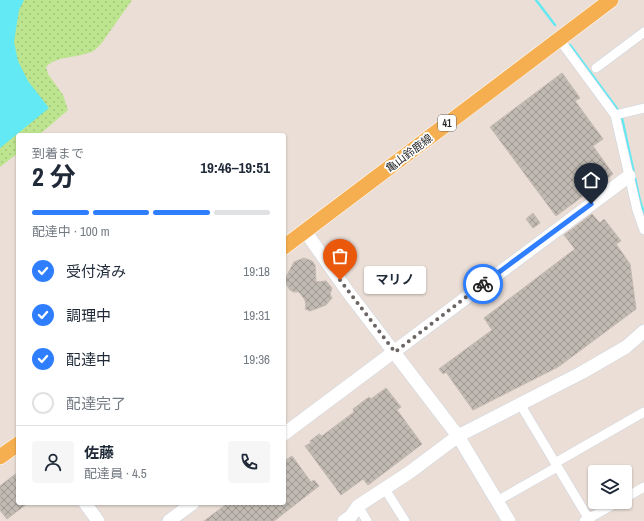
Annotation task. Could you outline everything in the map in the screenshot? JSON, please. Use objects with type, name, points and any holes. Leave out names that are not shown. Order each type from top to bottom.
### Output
[{"type":"main road","name":"亀山鈴鹿線","points":[[286,245],[611,0]]},
{"type":"main road","points":[[0,457],[16,445]]},
{"type":"street","points":[[596,68],[644,32]]},
{"type":"street","points":[[559,39],[615,115],[620,130],[629,176],[644,230]]},
{"type":"street","points":[[615,115],[644,108]]},
{"type":"street","points":[[286,433],[629,176]]},
{"type":"street","points":[[305,231],[348,292],[458,436],[509,521]]},
{"type":"street","points":[[344,521],[351,516],[358,506],[385,489],[458,436],[581,374],[626,347],[644,331]]},
{"type":"street","points":[[520,404],[588,520],[606,509]]},
{"type":"street","points":[[497,501],[644,412]]},
{"type":"street","points":[[632,494],[644,487]]},
{"type":"street","points":[[385,489],[405,521]]},
{"type":"street","points":[[86,505],[98,521]]},
{"type":"street","points":[[169,521],[190,505]]},
{"type":"street","points":[[358,506],[367,521]]},
{"type":"green space","points":[[0,0],[132,0],[101,44],[95,50],[83,55],[55,61],[46,67],[48,74],[63,95],[68,110],[41,133],[16,133],[16,155],[0,167]]},
{"type":"water","points":[[0,0],[24,0],[19,10],[14,42],[18,61],[28,81],[49,108],[18,133],[16,133],[16,135],[0,148]]},
{"type":"building","points":[[562,73],[580,98],[575,101],[603,139],[593,146],[613,174],[556,216],[490,127]]},
{"type":"building","points":[[533,213],[540,223],[533,228],[526,219]]},
{"type":"building","points":[[592,214],[600,223],[604,219],[621,241],[616,244],[630,264],[636,309],[558,367],[473,410],[446,372],[443,374],[439,369],[492,330],[484,318],[575,249],[564,235]]},
{"type":"building","points":[[304,258],[312,261],[315,265],[316,282],[326,281],[332,288],[330,294],[332,298],[326,305],[310,311],[305,309],[305,300],[299,292],[290,290],[286,284],[286,277],[294,262]]},
{"type":"building","points":[[386,388],[401,407],[397,410],[422,444],[368,485],[363,479],[341,495],[305,446],[311,443],[310,441],[319,434],[322,436],[354,412],[353,409],[369,397],[371,399]]},
{"type":"building","points":[[292,456],[311,482],[314,480],[319,486],[274,521],[204,521],[225,505],[286,505],[286,460]]},
{"type":"building","points":[[16,474],[16,505],[25,505],[7,519],[0,510],[0,486]]},
{"type":"waterway","points":[[536,0],[555,25]]},
{"type":"waterway","points":[[570,45],[618,110]]},
{"type":"waterway","points":[[622,118],[644,213]]},
{"type":"way so far","points":[[340,280],[395,352],[483,284]]},
{"type":"place","name":"マリノ","points":[[340,280]]},
{"type":"route","points":[[483,284],[591,204]]}]
